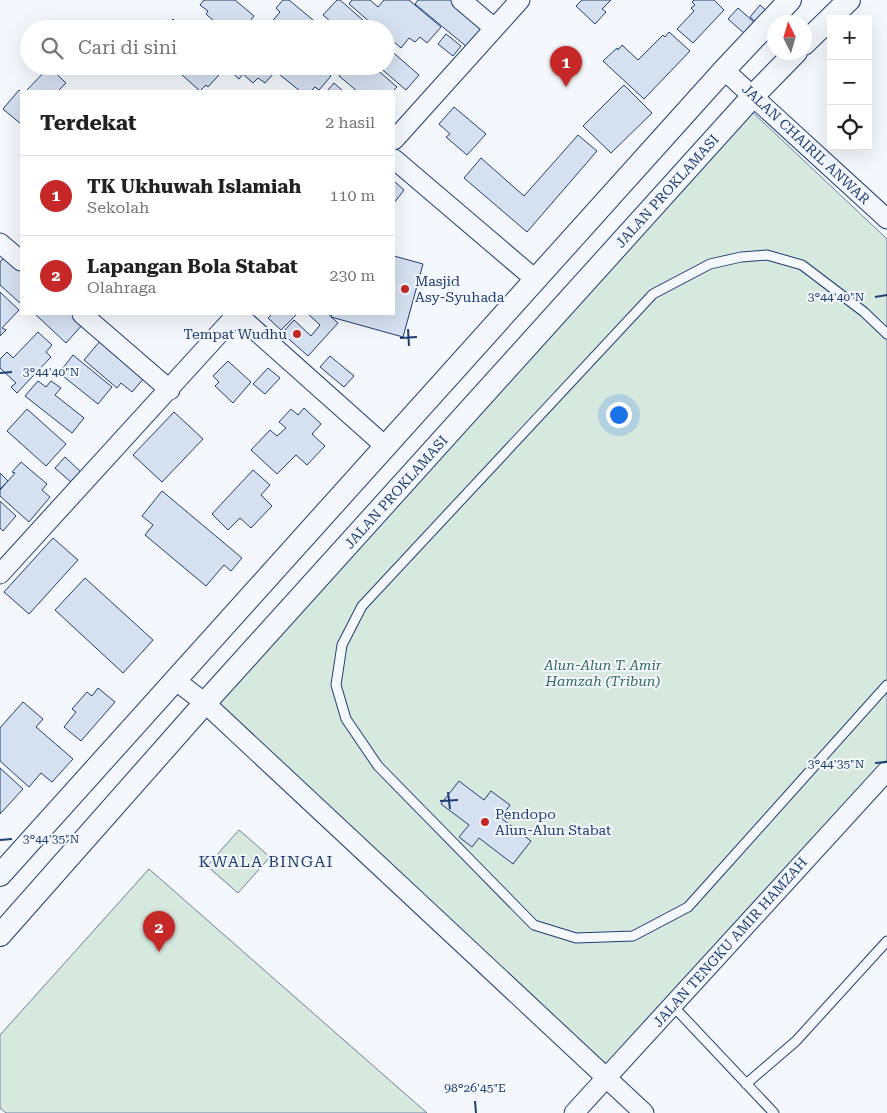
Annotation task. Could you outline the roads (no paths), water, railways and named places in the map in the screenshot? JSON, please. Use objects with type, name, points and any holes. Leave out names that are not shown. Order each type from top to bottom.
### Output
[{"type":"street","points":[[461,0],[494,28]]},
{"type":"street","points":[[395,139],[520,0]]},
{"type":"street","points":[[0,875],[724,70],[790,0]]},
{"type":"street","points":[[812,36],[849,0]]},
{"type":"street","name":"JALAN PROKLAMASI","points":[[0,935],[205,703],[788,60]]},
{"type":"street","name":"JALAN CHAIRIL ANWAR","points":[[724,70],[887,219]]},
{"type":"street","points":[[395,160],[536,280]]},
{"type":"street","points":[[0,243],[20,260]]},
{"type":"street","points":[[83,315],[170,390]]},
{"type":"street","points":[[0,574],[170,390],[236,315]]},
{"type":"street","points":[[238,315],[385,446]]},
{"type":"street","points":[[174,680],[205,703],[644,1113]]},
{"type":"street","name":"JALAN TENGKU AMIR HAMZAH","points":[[574,1113],[887,770]]},
{"type":"lane","points":[[887,334],[864,312],[802,265],[767,255],[741,257],[710,264],[653,294],[362,606],[342,645],[336,685],[346,719],[378,766],[534,925],[576,938],[633,936],[688,906],[887,685]]},
{"type":"lane","points":[[746,1084],[796,1041],[887,941]]},
{"type":"lane","points":[[672,1005],[774,1113]]},
{"type":"place","name":"TK Ukhuwah Islamiah","points":[[566,87]]},
{"type":"place","name":"Masjid Asy-Syuhada","points":[[405,289]]},
{"type":"place","name":"Tempat Wudhu","points":[[297,334]]},
{"type":"place","name":"Pendopo Alun-Alun Stabat","points":[[485,822]]},
{"type":"place","name":"Lapangan Bola Stabat","points":[[159,952]]},
{"type":"district","name":"KWALA BINGAI","points":[[266,861]]},
{"type":"park label","name":"Alun-Alun T. Amir Hamzah (Tribun)","points":[[603,674]]}]
